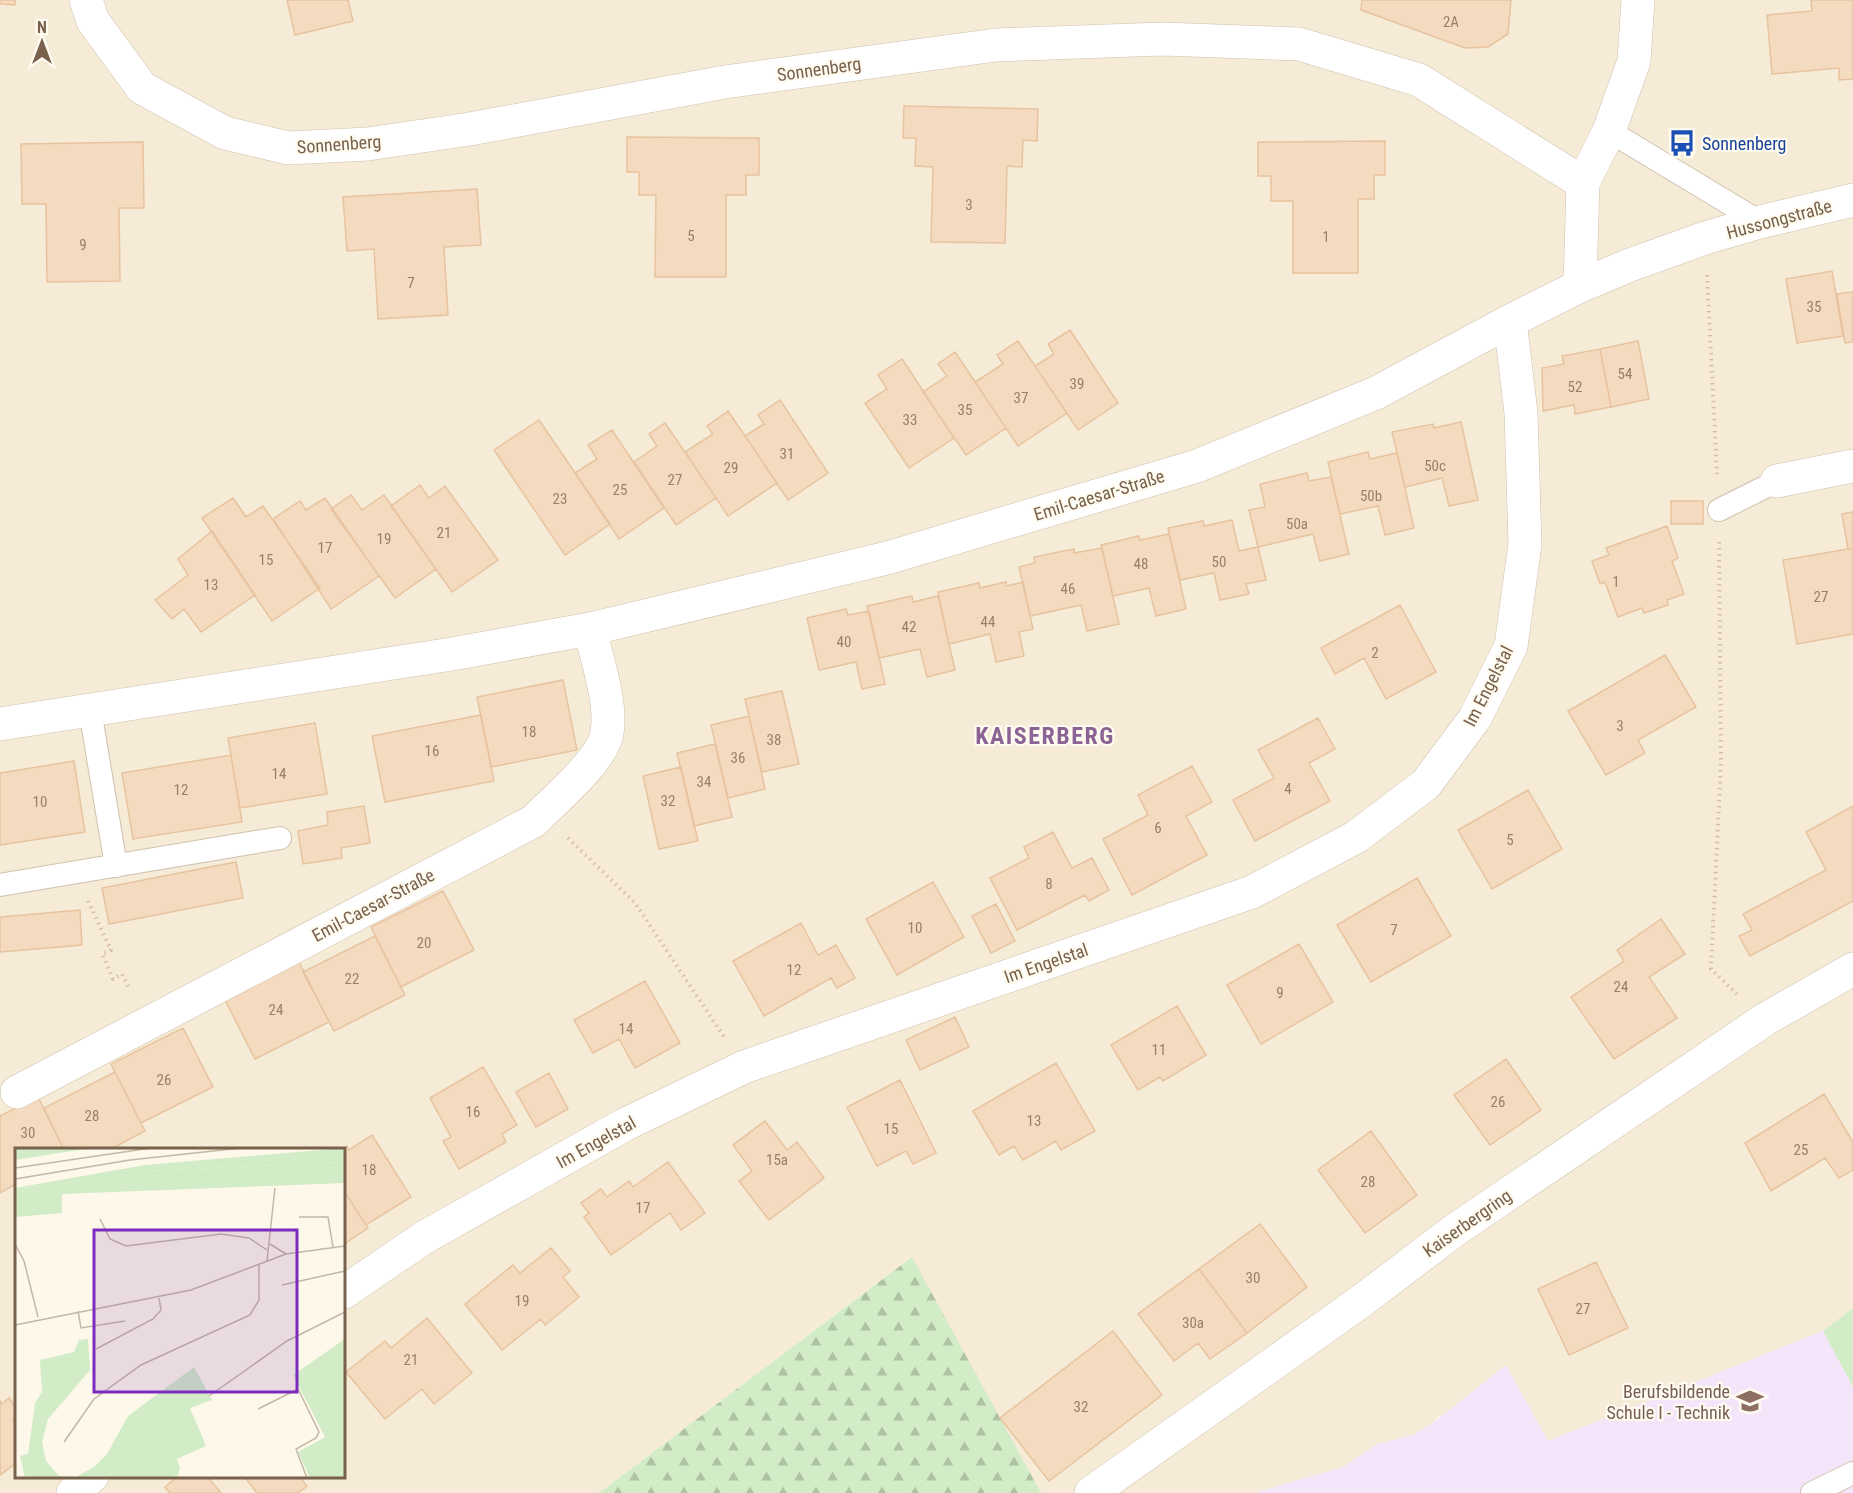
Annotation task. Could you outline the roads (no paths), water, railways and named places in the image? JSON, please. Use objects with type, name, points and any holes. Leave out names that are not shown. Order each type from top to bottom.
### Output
[{"type":"street","name":"Sonnenberg","points":[[86,0],[93,21],[142,88],[225,133],[288,148],[368,144],[470,129],[725,82],[996,45],[1164,39],[1299,44],[1419,80],[1583,183]]},
{"type":"street","points":[[1580,286],[1583,183],[1609,131],[1634,61],[1638,0]]},
{"type":"street","name":"Hussongstraße","points":[[1705,238],[1760,222],[1853,200]]},
{"type":"street","name":"Emil-Caesar-Straße","points":[[0,724],[452,654],[590,629],[887,558],[1197,466],[1376,393],[1580,286],[1705,238]]},
{"type":"street","name":"Im Engelstal","points":[[345,1292],[435,1231],[624,1125],[744,1067],[1252,892],[1356,837],[1426,784],[1475,718],[1511,646],[1525,544],[1521,413],[1510,321]]},
{"type":"street","points":[[1777,481],[1853,466]]},
{"type":"street","name":"Emil-Caesar-Straße","points":[[17,1092],[534,820],[591,764],[607,735],[607,707],[590,629]]},
{"type":"street","name":"Kaiserbergring","points":[[1091,1493],[1360,1302],[1455,1230],[1764,1020],[1853,969]]},
{"type":"street","points":[[73,1493],[90,1478]]},
{"type":"lane","points":[[1609,131],[1760,222]]},
{"type":"lane","points":[[1719,510],[1777,481]]},
{"type":"lane","points":[[90,710],[116,866]]},
{"type":"lane","points":[[0,885],[280,838]]},
{"type":"lane","points":[[1812,1493],[1853,1473]]},
{"type":"place","name":"Sonnenberg","points":[[1682,143]]},
{"type":"place","name":"Berufsbildende Schule I - Technik","points":[[1750,1401]]},
{"type":"district","name":"KAISERBERG","points":[[1045,736]]}]
